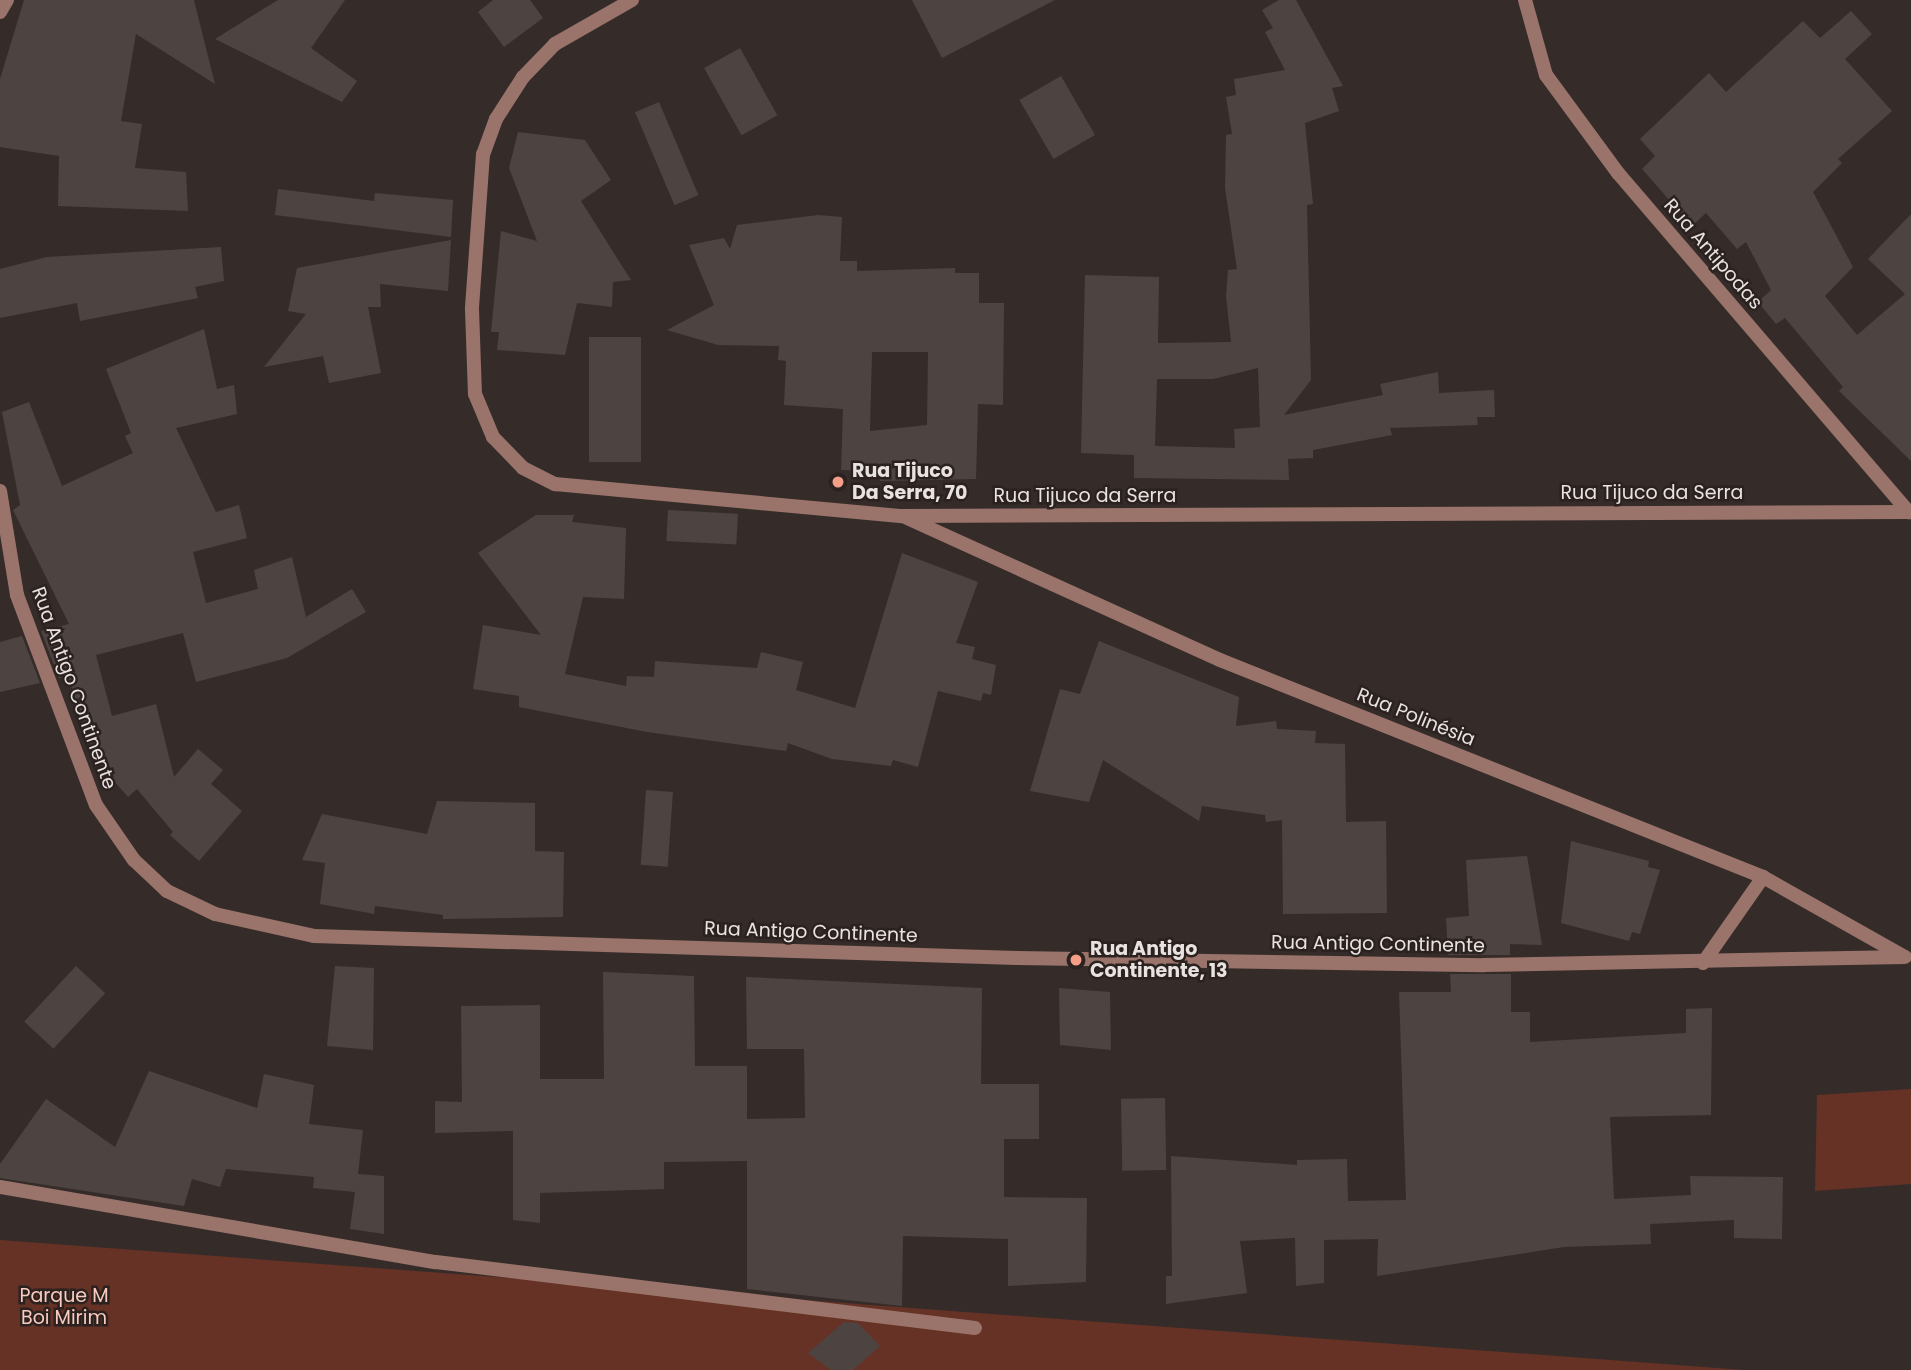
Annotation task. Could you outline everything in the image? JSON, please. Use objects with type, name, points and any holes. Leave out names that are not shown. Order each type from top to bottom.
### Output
[{"type":"street","points":[[0,12],[7,0]]},
{"type":"street","name":"Rua Tijuco da Serra","points":[[632,0],[555,44],[523,77],[496,119],[483,153],[471,309],[475,394],[494,438],[523,468],[555,484],[903,516],[1910,512]]},
{"type":"street","name":"Rua Antipodas","points":[[1525,0],[1546,75],[1618,173],[1910,512]]},
{"type":"street","name":"Rua Antigo Continente","points":[[0,491],[17,594],[96,805],[134,860],[167,891],[215,914],[327,936],[1017,958],[1703,963],[1908,958]]},
{"type":"street","name":"Rua Polinésia","points":[[903,516],[1220,660],[1763,877],[1908,958]]},
{"type":"street","points":[[1703,963],[1763,877]]},
{"type":"street","points":[[0,1187],[436,1262],[975,1328]]},
{"type":"green space","points":[[1911,1089],[1911,1184],[1815,1191],[1817,1095]]},
{"type":"green space","name":"Parque M Boi Mirim","points":[[0,1240],[1744,1370],[0,1370]]},
{"type":"building","points":[[24,0],[194,0],[215,84],[136,34],[121,121],[142,124],[135,168],[186,172],[188,211],[58,206],[59,156],[0,147],[0,79]]},
{"type":"building","points":[[278,0],[345,0],[311,48],[357,81],[342,102],[215,39]]},
{"type":"building","points":[[493,0],[530,0],[543,18],[504,47],[478,12]]},
{"type":"building","points":[[912,0],[1055,0],[942,58]]},
{"type":"building","points":[[1279,0],[1296,0],[1343,86],[1332,88],[1339,111],[1305,123],[1313,204],[1307,205],[1311,380],[1284,415],[1383,395],[1380,384],[1438,372],[1439,393],[1494,390],[1495,417],[1477,417],[1478,425],[1390,428],[1392,435],[1313,450],[1313,458],[1288,459],[1289,480],[1134,478],[1134,455],[1081,453],[1085,275],[1159,277],[1158,343],[1231,342],[1226,296],[1228,270],[1237,269],[1225,188],[1226,135],[1232,134],[1226,97],[1236,95],[1234,79],[1285,70],[1265,32],[1273,28],[1262,10]],"holes":[[[1258,368],[1260,427],[1234,429],[1235,448],[1155,446],[1157,379],[1213,379]]]},
{"type":"building","points":[[1851,11],[1872,34],[1845,59],[1892,111],[1838,159],[1842,163],[1813,192],[1853,267],[1825,296],[1857,335],[1905,294],[1868,259],[1911,214],[1911,461],[1839,391],[1843,387],[1785,318],[1776,324],[1758,302],[1771,290],[1746,242],[1737,249],[1706,213],[1692,226],[1642,169],[1655,156],[1640,139],[1709,73],[1726,92],[1803,21],[1820,38]]},
{"type":"building","points":[[740,48],[777,115],[741,135],[704,68]]},
{"type":"building","points":[[1061,76],[1095,135],[1053,159],[1019,100]]},
{"type":"building","points":[[659,102],[698,195],[675,205],[635,112]]},
{"type":"building","points":[[518,132],[585,140],[611,180],[581,201],[631,280],[613,282],[612,307],[577,303],[565,355],[497,350],[499,332],[491,332],[501,231],[537,241],[509,168]]},
{"type":"building","points":[[278,189],[374,201],[375,193],[453,200],[451,237],[275,215]]},
{"type":"building","points":[[818,215],[842,217],[840,261],[857,261],[857,271],[955,268],[955,273],[979,273],[979,303],[1004,303],[1003,405],[978,404],[976,479],[880,481],[880,472],[841,470],[843,409],[784,405],[786,361],[778,360],[779,346],[718,345],[667,330],[714,305],[689,245],[724,238],[730,249],[737,225]],"holes":[[[872,352],[928,352],[927,425],[870,431]]]},
{"type":"building","points":[[451,240],[448,291],[380,284],[381,307],[368,307],[381,373],[329,383],[323,356],[264,367],[306,314],[288,311],[297,268]]},
{"type":"building","points":[[221,247],[224,281],[195,287],[198,298],[80,321],[77,303],[0,318],[0,269],[47,257]]},
{"type":"building","points":[[204,329],[217,389],[234,385],[237,414],[176,428],[216,512],[239,505],[247,538],[193,552],[206,603],[258,589],[254,570],[292,557],[306,617],[352,589],[366,612],[287,658],[196,682],[183,633],[96,655],[112,716],[156,704],[174,777],[198,749],[223,770],[211,784],[242,811],[199,861],[170,835],[173,832],[137,789],[128,797],[94,758],[68,676],[59,678],[41,631],[69,624],[13,510],[20,505],[2,412],[29,402],[62,486],[133,453],[125,436],[131,433],[106,369]]},
{"type":"building","points":[[589,337],[641,337],[641,462],[589,462]]},
{"type":"building","points":[[668,510],[738,514],[736,545],[666,541]]},
{"type":"building","points":[[536,515],[574,515],[572,522],[626,528],[624,599],[583,597],[565,674],[626,686],[627,676],[654,677],[655,661],[757,668],[761,652],[803,662],[796,690],[855,708],[902,553],[978,582],[956,643],[975,647],[972,659],[996,665],[991,695],[983,693],[981,701],[938,691],[918,767],[893,760],[891,766],[832,759],[788,743],[786,751],[647,732],[519,707],[519,696],[473,689],[483,625],[541,635],[478,553]]},
{"type":"building","points":[[22,636],[40,683],[0,692],[0,642]]},
{"type":"building","points":[[1099,641],[1239,697],[1236,726],[1276,721],[1277,729],[1316,731],[1315,743],[1345,744],[1346,822],[1386,821],[1387,913],[1283,914],[1282,820],[1266,822],[1265,815],[1202,806],[1199,821],[1103,760],[1089,802],[1030,791],[1060,689],[1080,694]]},
{"type":"building","points":[[646,790],[673,792],[668,867],[641,865]]},
{"type":"building","points":[[437,801],[535,803],[535,851],[564,852],[563,917],[443,919],[443,915],[375,906],[374,914],[320,904],[325,863],[302,860],[322,814],[427,834]]},
{"type":"building","points":[[1571,841],[1649,861],[1648,867],[1660,870],[1640,934],[1632,932],[1629,941],[1561,923]]},
{"type":"building","points":[[1527,856],[1542,945],[1510,944],[1510,955],[1448,955],[1446,918],[1469,916],[1466,860]]},
{"type":"building","points":[[76,966],[105,993],[53,1049],[24,1022]]},
{"type":"building","points":[[335,966],[374,968],[373,1050],[327,1046]]},
{"type":"building","points":[[603,972],[694,976],[695,1066],[747,1066],[747,1119],[805,1118],[804,1049],[747,1049],[746,977],[982,988],[981,1084],[1039,1084],[1039,1139],[1004,1139],[1004,1197],[1087,1198],[1086,1282],[1008,1286],[1008,1239],[903,1236],[902,1306],[747,1289],[747,1161],[664,1162],[664,1189],[540,1193],[540,1223],[513,1220],[513,1131],[435,1133],[435,1101],[462,1102],[461,1006],[540,1005],[540,1079],[604,1079]]},
{"type":"building","points":[[1450,974],[1511,974],[1511,1012],[1530,1012],[1530,1042],[1686,1033],[1686,1009],[1712,1008],[1711,1115],[1610,1117],[1614,1199],[1691,1195],[1690,1176],[1783,1177],[1782,1239],[1734,1238],[1734,1220],[1650,1224],[1651,1244],[1564,1247],[1377,1276],[1378,1239],[1324,1240],[1324,1283],[1296,1286],[1295,1238],[1240,1241],[1247,1293],[1166,1304],[1166,1276],[1172,1276],[1171,1156],[1297,1165],[1297,1160],[1347,1159],[1348,1201],[1406,1200],[1399,992],[1451,992]]},
{"type":"building","points":[[1059,988],[1110,992],[1111,1050],[1060,1045]]},
{"type":"building","points":[[149,1071],[257,1108],[264,1074],[314,1085],[309,1124],[363,1130],[358,1174],[384,1176],[384,1234],[350,1229],[355,1192],[313,1188],[314,1177],[226,1169],[220,1187],[192,1179],[184,1206],[0,1178],[0,1164],[46,1099],[115,1147]]},
{"type":"building","points":[[1165,1098],[1166,1170],[1122,1171],[1121,1099]]},
{"type":"building","points":[[844,1322],[858,1323],[880,1346],[853,1370],[831,1370],[808,1353]]},
{"type":"place","name":"Rua Tijuco Da Serra, 70","points":[[838,482]]},
{"type":"place","name":"Rua Antigo Continente, 13","points":[[1076,960]]}]
